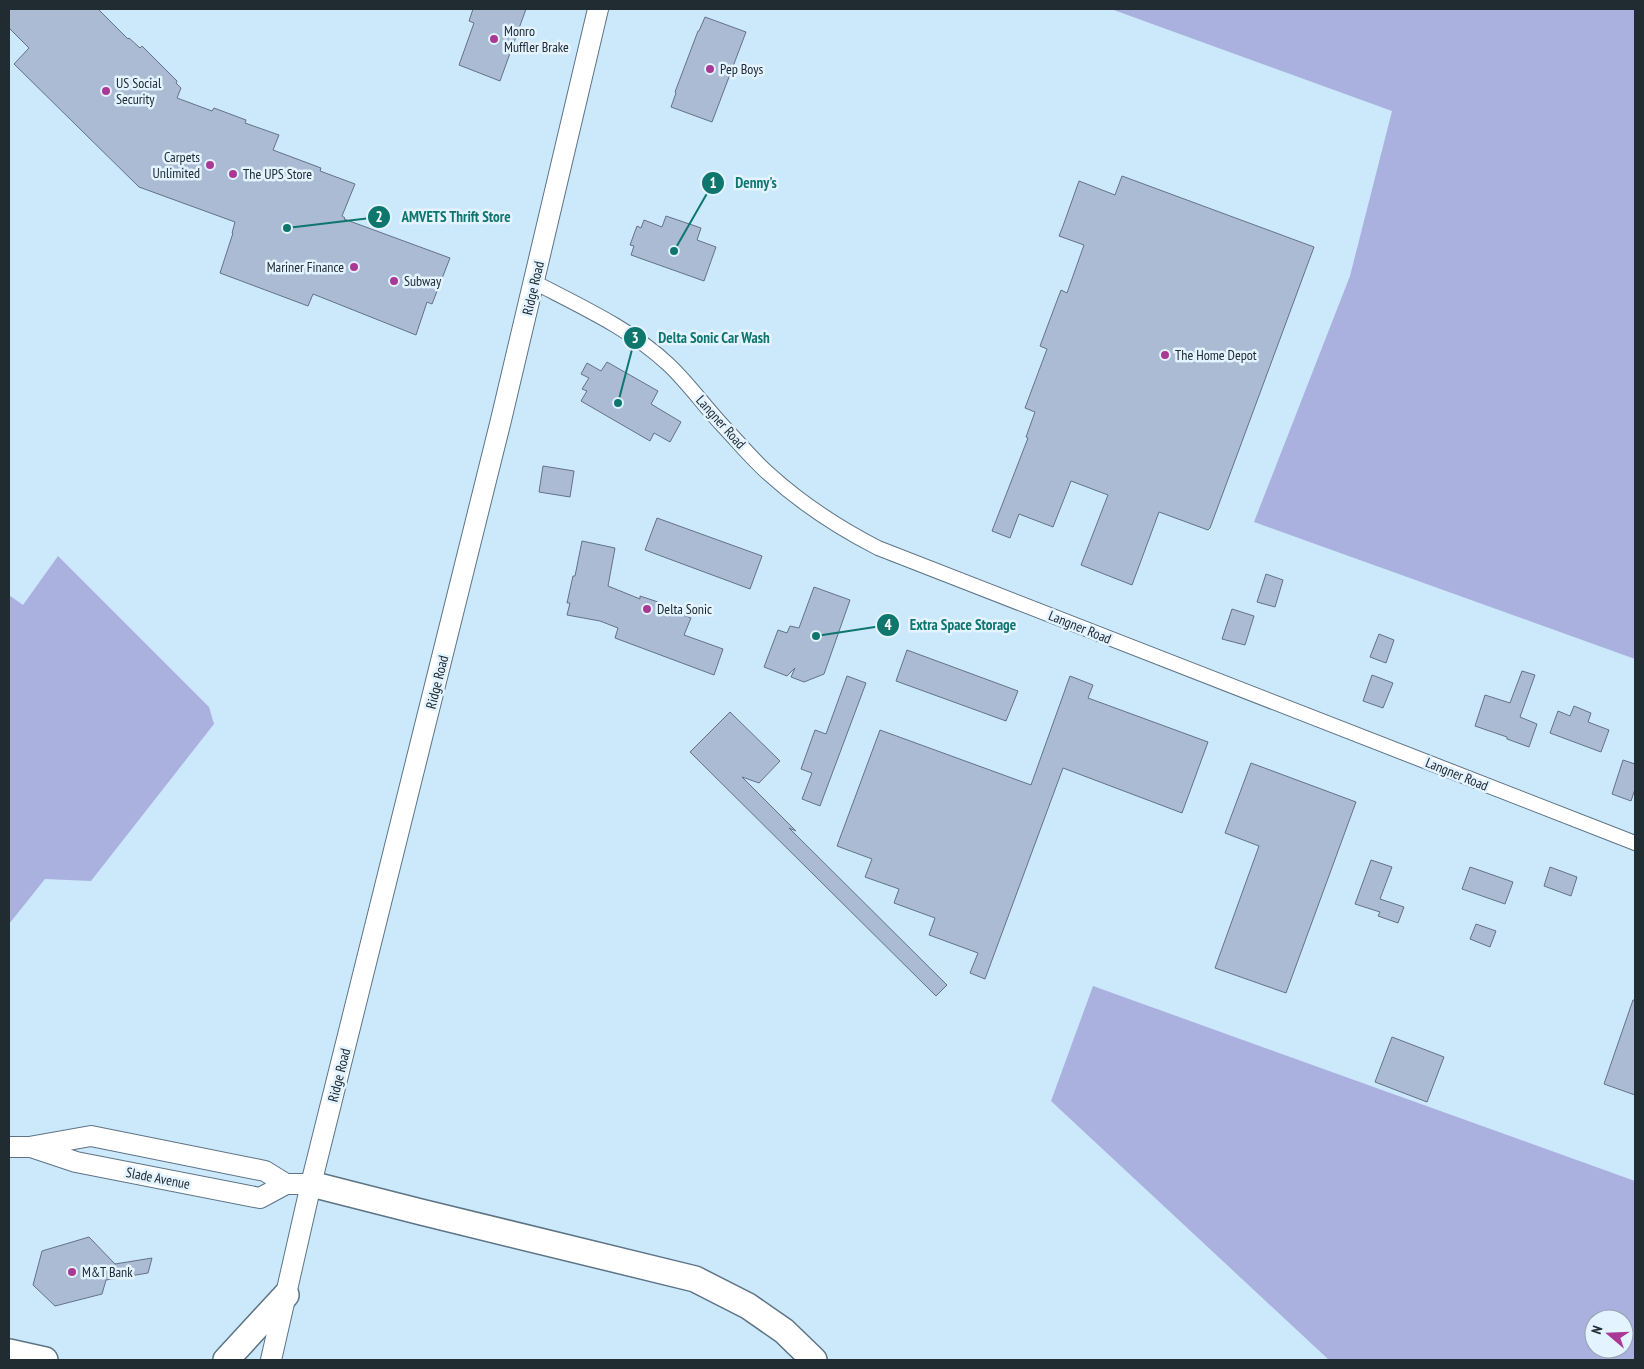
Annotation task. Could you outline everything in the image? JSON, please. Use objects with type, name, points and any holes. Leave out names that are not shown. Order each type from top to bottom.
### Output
[{"type":"highway","points":[[312,1184],[696,1279],[748,1306],[763,1316],[784,1331],[814,1360]]},
{"type":"highway","points":[[226,1360],[286,1295]]},
{"type":"highway","points":[[9,1352],[45,1360]]},
{"type":"street","name":"Ridge Road","points":[[272,1358],[312,1184],[534,282],[598,9]]},
{"type":"street","name":"Langner Road","points":[[534,282],[602,318],[642,342],[669,365],[768,474],[814,509],[878,548],[1635,843]]},
{"type":"street","name":"Slade Avenue","points":[[9,1147],[29,1146],[91,1136],[265,1172],[286,1184]]},
{"type":"street","name":"Slade Avenue","points":[[29,1146],[76,1162],[260,1198],[286,1184],[312,1184]]},
{"type":"shaded area","points":[[1111,9],[1635,9],[1635,659],[1254,522],[1350,276],[1392,111]]},
{"type":"shaded area","points":[[58,556],[209,707],[214,724],[91,881],[45,879],[9,924],[9,595],[23,605]]},
{"type":"shaded area","points":[[1093,986],[1635,1181],[1635,1360],[1329,1360],[1051,1101]]},
{"type":"building","points":[[9,9],[98,9],[128,39],[140,48],[142,46],[177,81],[176,83],[181,88],[177,98],[212,111],[214,108],[246,120],[245,123],[279,135],[273,150],[321,168],[320,171],[355,184],[342,216],[344,219],[450,258],[432,304],[427,302],[416,335],[313,294],[308,306],[220,273],[235,222],[139,187],[14,64],[29,48],[9,28]]},
{"type":"building","points":[[473,9],[526,9],[500,81],[459,65],[474,23],[469,21]]},
{"type":"building","points":[[705,17],[746,32],[712,122],[671,107],[698,31]]},
{"type":"building","name":"The Home Depot","points":[[1122,176],[1314,247],[1210,528],[1208,530],[1159,512],[1132,585],[1081,565],[1108,495],[1071,481],[1053,527],[1019,514],[1010,538],[992,531],[1028,438],[1026,437],[1035,412],[1025,408],[1047,349],[1040,346],[1061,290],[1067,293],[1084,245],[1059,236],[1079,181],[1115,195]]},
{"type":"building","points":[[666,216],[701,228],[697,240],[716,247],[704,281],[631,255],[634,246],[630,245],[637,226],[641,228],[644,220],[662,227]]},
{"type":"building","points":[[607,362],[658,391],[651,404],[681,422],[670,442],[654,433],[650,441],[581,401],[587,391],[582,389],[589,378],[581,374],[587,363],[601,371]]},
{"type":"building","points":[[543,466],[574,471],[570,497],[539,492]]},
{"type":"building","points":[[657,518],[762,556],[750,589],[645,550]]},
{"type":"building","points":[[582,541],[615,548],[608,586],[640,599],[640,596],[658,602],[657,605],[691,618],[684,635],[723,649],[714,675],[615,638],[618,628],[600,621],[567,615],[570,603],[567,603]]},
{"type":"building","points":[[1266,574],[1283,580],[1275,607],[1257,602]]},
{"type":"building","points":[[814,587],[850,600],[824,674],[804,682],[791,677],[795,668],[787,676],[764,667],[778,630],[787,633],[790,626],[799,628]]},
{"type":"building","points":[[1232,609],[1254,616],[1245,645],[1222,639]]},
{"type":"building","points":[[1379,634],[1394,640],[1386,663],[1370,657]]},
{"type":"building","points":[[907,650],[1018,691],[1006,721],[896,681]]},
{"type":"building","points":[[1522,671],[1535,675],[1520,717],[1537,724],[1529,747],[1475,726],[1485,695],[1510,703]]},
{"type":"building","points":[[1372,675],[1393,683],[1383,708],[1363,701]]},
{"type":"building","points":[[847,676],[866,683],[820,806],[802,799],[812,773],[801,769],[815,730],[826,734]]},
{"type":"building","points":[[1070,676],[1093,685],[1088,698],[1208,742],[1182,813],[1063,768],[985,979],[970,973],[978,953],[929,935],[935,918],[894,903],[899,889],[865,877],[872,859],[837,846],[880,730],[1031,785]]},
{"type":"building","points":[[1574,706],[1591,713],[1588,722],[1609,730],[1601,752],[1550,733],[1558,711],[1570,716]]},
{"type":"building","points":[[730,712],[780,761],[759,783],[742,777],[796,831],[789,828],[947,985],[936,996],[690,752]]},
{"type":"building","points":[[1623,760],[1635,764],[1635,789],[1631,801],[1612,794]]},
{"type":"building","points":[[1251,763],[1356,802],[1286,993],[1215,968],[1259,846],[1225,833]]},
{"type":"building","points":[[1371,860],[1392,867],[1380,899],[1404,907],[1398,923],[1378,916],[1380,912],[1355,904]]},
{"type":"building","points":[[1470,867],[1513,882],[1505,904],[1462,889]]},
{"type":"building","points":[[1550,867],[1577,877],[1571,896],[1544,886]]},
{"type":"building","points":[[1476,924],[1496,931],[1490,947],[1470,939]]},
{"type":"building","points":[[1633,1000],[1635,1000],[1635,1095],[1604,1084]]},
{"type":"building","points":[[1392,1037],[1444,1057],[1427,1102],[1375,1082]]},
{"type":"building","name":"M&T Bank","points":[[89,1237],[115,1264],[152,1258],[148,1273],[106,1280],[102,1294],[55,1306],[33,1285],[42,1251]]},
{"type":"place","name":"Monro Muffler Brake","points":[[494,39]]},
{"type":"place","name":"Pep Boys","points":[[710,69]]},
{"type":"place","name":"US Social Security","points":[[106,91]]},
{"type":"place","name":"Carpets Unlimited","points":[[210,165]]},
{"type":"place","name":"The UPS Store","points":[[233,174]]},
{"type":"place","name":"AMVETS Thrift Store","points":[[287,228]]},
{"type":"place","name":"Denny's","points":[[674,251]]},
{"type":"place","name":"Mariner Finance","points":[[354,267]]},
{"type":"place","name":"Subway","points":[[394,281]]},
{"type":"place","name":"The Home Depot","points":[[1165,355]]},
{"type":"place","name":"Delta Sonic Car Wash","points":[[618,403]]},
{"type":"place","name":"Delta Sonic","points":[[647,609]]},
{"type":"place","name":"Extra Space Storage","points":[[816,636]]},
{"type":"place","name":"M&T Bank","points":[[72,1272]]}]
